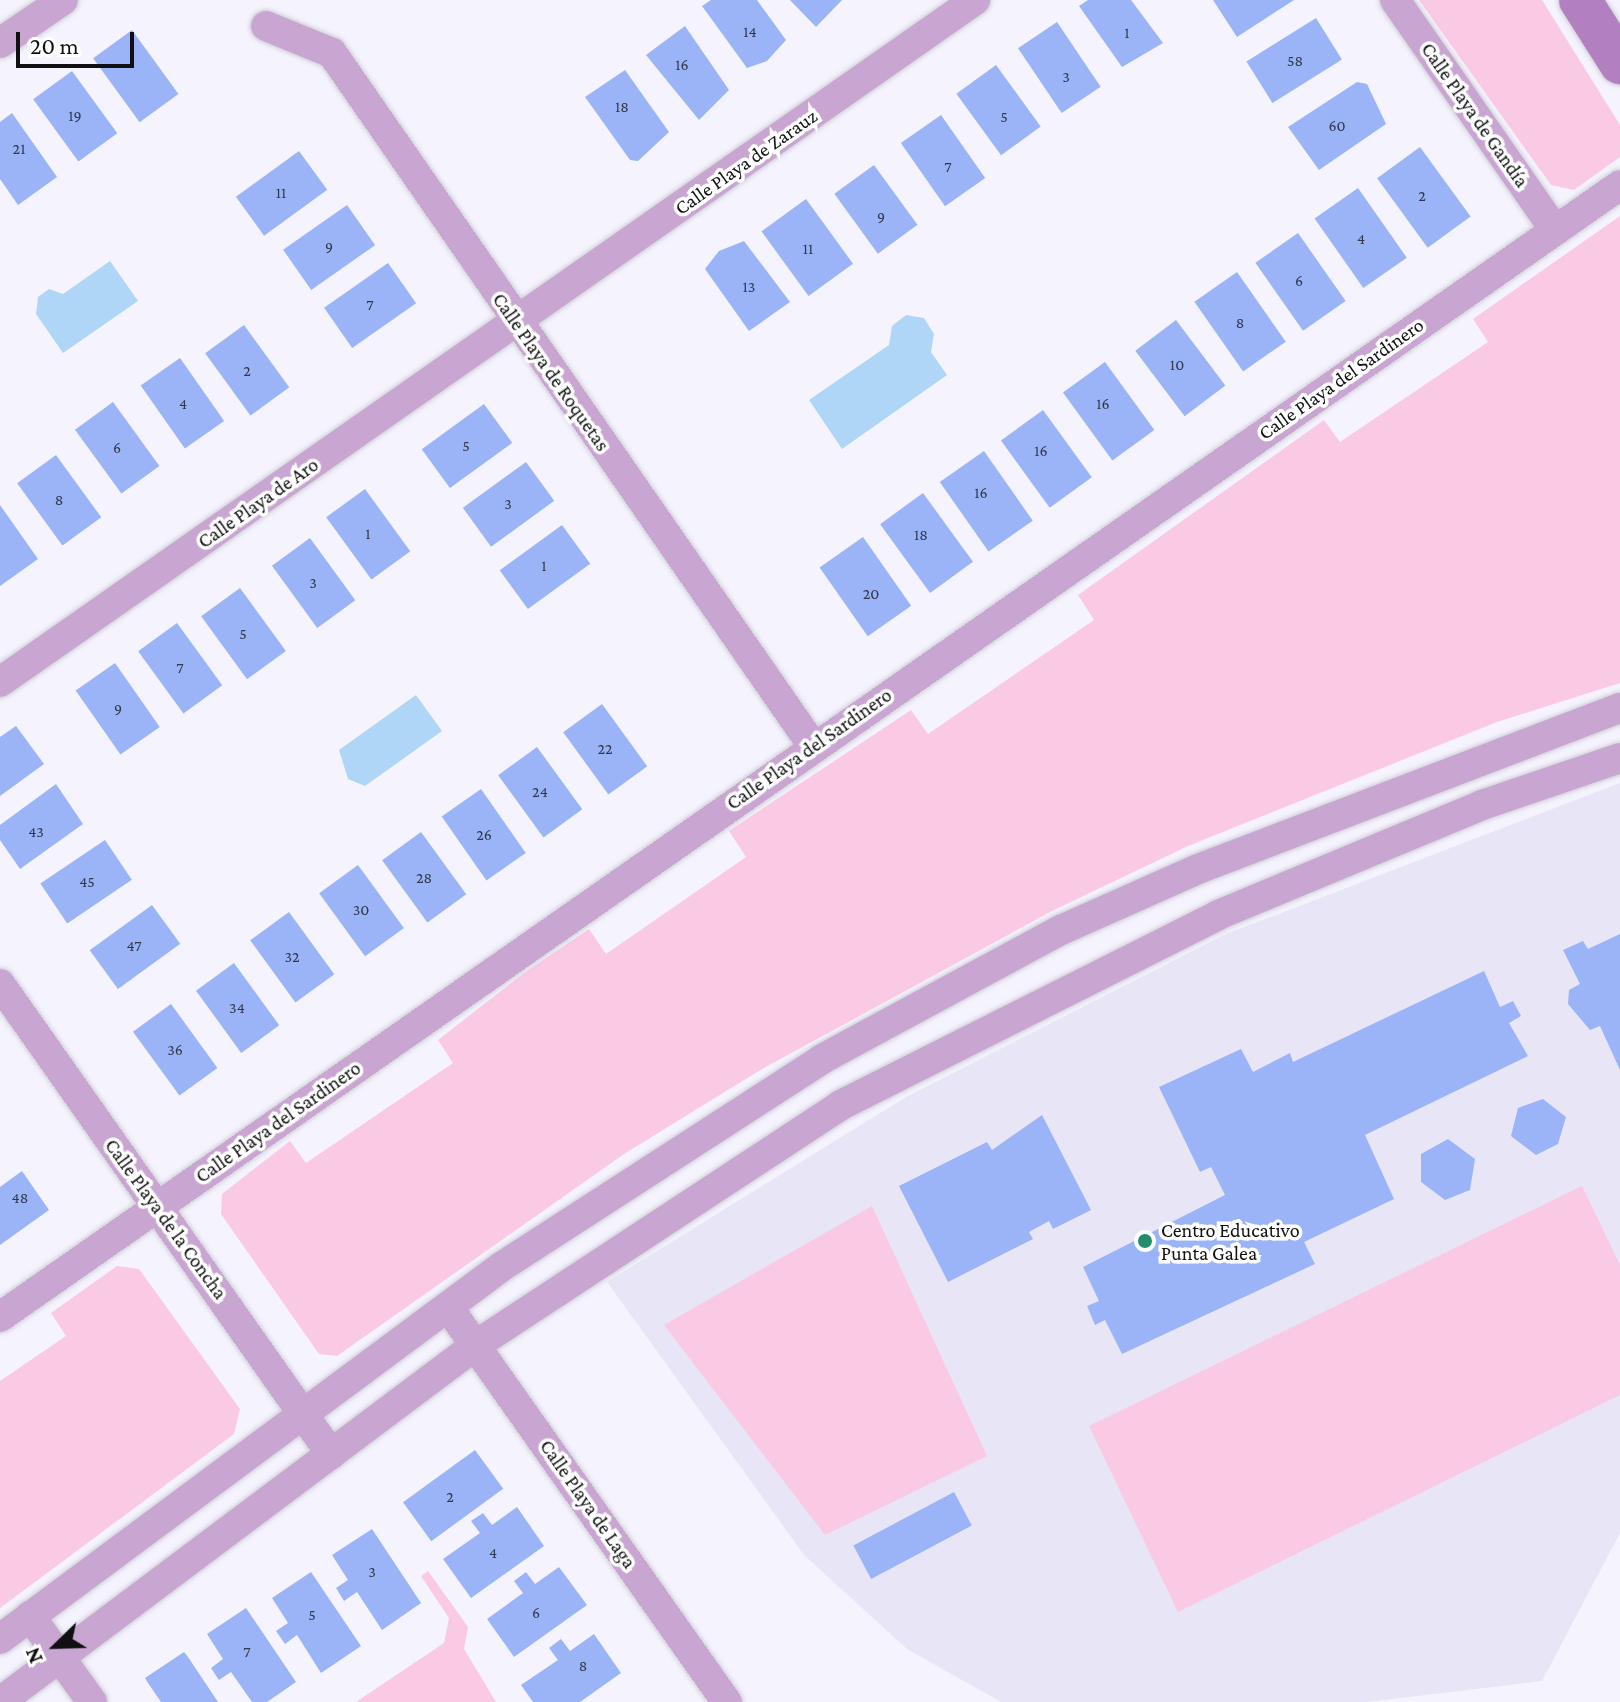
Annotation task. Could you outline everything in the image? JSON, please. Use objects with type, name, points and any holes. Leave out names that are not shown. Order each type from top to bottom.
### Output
[{"type":"main road","points":[[1580,0],[1620,63]]},
{"type":"street","points":[[0,43],[63,0]]},
{"type":"street","name":"Calle Playa de Zarauz","points":[[516,323],[975,0]]},
{"type":"street","name":"Calle Playa de Gandía","points":[[1395,0],[1555,230]]},
{"type":"street","name":"Calle Playa de Roquetas","points":[[266,26],[332,53],[516,323],[813,746]]},
{"type":"street","name":"Calle Playa del Sardinero","points":[[0,1317],[1620,185]]},
{"type":"street","name":"Calle Playa de Aro","points":[[0,682],[516,323]]},
{"type":"street","points":[[0,1639],[448,1307],[693,1138],[1061,930],[1434,774],[1620,708]]},
{"type":"street","points":[[0,1702],[476,1345],[841,1105],[1075,984],[1482,805],[1620,758]]},
{"type":"street","name":"Calle Playa de la Concha","points":[[0,984],[331,1454]]},
{"type":"street","name":"Calle Playa de Laga","points":[[448,1307],[727,1702]]},
{"type":"street","points":[[30,1616],[92,1702]]},
{"type":"shaded area","points":[[1419,0],[1542,0],[1620,125],[1620,157],[1574,190],[1551,185]]},
{"type":"shaded area","points":[[1620,216],[1620,683],[1497,722],[1188,846],[1052,911],[762,1069],[624,1154],[337,1356],[319,1354],[221,1214],[222,1194],[290,1141],[306,1163],[453,1063],[438,1040],[524,973],[589,929],[606,954],[746,857],[729,831],[911,710],[928,734],[1094,620],[1078,595],[1324,420],[1340,442],[1488,342],[1473,319]]},
{"type":"shaded area","name":"Centro Educativo Punta Galea","points":[[1620,783],[1620,1533],[1542,1681],[1367,1702],[1001,1702],[907,1649],[804,1555],[607,1282],[906,1097],[1226,934]]},
{"type":"shaded area","points":[[1582,1186],[1620,1265],[1620,1395],[1178,1612],[1089,1426]]},
{"type":"shaded area","points":[[872,1206],[987,1456],[825,1535],[664,1325]]},
{"type":"shaded area","points":[[117,1266],[139,1269],[240,1409],[234,1434],[0,1608],[0,1381],[66,1336],[51,1313]]},
{"type":"shaded area","points":[[428,1571],[468,1627],[464,1649],[496,1702],[356,1702],[444,1643],[449,1618],[421,1576]]},
{"type":"water","points":[[110,261],[138,301],[63,353],[36,314],[38,297],[49,289],[63,294]]},
{"type":"water","points":[[906,315],[924,318],[934,334],[931,352],[947,375],[842,449],[809,400],[889,345],[892,326]]},
{"type":"water","points":[[416,695],[442,731],[365,786],[348,779],[339,750]]},
{"type":"building","points":[[711,0],[757,0],[786,40],[767,61],[747,68],[702,6]]},
{"type":"building","points":[[790,0],[842,0],[816,27]]},
{"type":"building","points":[[1088,0],[1131,0],[1163,43],[1122,67],[1079,6]]},
{"type":"building","points":[[1213,0],[1294,0],[1237,37]]},
{"type":"building","points":[[1316,18],[1342,60],[1272,103],[1246,61]]},
{"type":"building","points":[[1057,22],[1101,87],[1062,113],[1018,48]]},
{"type":"building","points":[[685,26],[729,90],[699,120],[646,55]]},
{"type":"building","points":[[132,30],[178,94],[140,122],[93,58]]},
{"type":"building","points":[[996,65],[1041,126],[1001,155],[956,94]]},
{"type":"building","points":[[625,70],[669,132],[638,161],[630,160],[585,97]]},
{"type":"building","points":[[72,71],[117,133],[78,162],[33,99]]},
{"type":"building","points":[[1357,82],[1367,84],[1386,124],[1319,170],[1288,127]]},
{"type":"building","points":[[12,113],[57,177],[18,205],[0,179],[0,122]]},
{"type":"building","points":[[941,115],[985,178],[945,206],[901,143]]},
{"type":"building","points":[[1420,147],[1471,217],[1428,248],[1377,178]]},
{"type":"building","points":[[299,151],[327,190],[264,236],[236,197]]},
{"type":"building","points":[[874,165],[917,225],[878,254],[834,194]]},
{"type":"building","points":[[1358,188],[1407,258],[1363,288],[1315,218]]},
{"type":"building","points":[[806,199],[853,264],[809,296],[762,231]]},
{"type":"building","points":[[347,205],[375,245],[311,290],[283,250]]},
{"type":"building","points":[[1298,233],[1346,301],[1303,331],[1255,263]]},
{"type":"building","points":[[744,241],[790,302],[749,331],[705,269],[719,251]]},
{"type":"building","points":[[388,263],[416,303],[352,348],[324,308]]},
{"type":"building","points":[[1237,272],[1286,342],[1243,371],[1194,302]]},
{"type":"building","points":[[1176,320],[1225,385],[1185,416],[1135,351]]},
{"type":"building","points":[[244,325],[289,387],[250,416],[205,353]]},
{"type":"building","points":[[180,358],[224,421],[185,449],[141,386]]},
{"type":"building","points":[[1105,362],[1154,430],[1112,461],[1063,393]]},
{"type":"building","points":[[113,402],[159,466],[121,494],[75,430]]},
{"type":"building","points":[[484,404],[512,443],[450,488],[422,449]]},
{"type":"building","points":[[1043,410],[1092,477],[1050,508],[1001,441]]},
{"type":"building","points":[[984,451],[1033,521],[989,552],[940,482]]},
{"type":"building","points":[[56,455],[101,517],[62,546],[17,483]]},
{"type":"building","points":[[526,462],[554,501],[491,547],[463,508]]},
{"type":"building","points":[[365,489],[410,551],[371,580],[326,517]]},
{"type":"building","points":[[923,493],[973,562],[930,593],[880,524]]},
{"type":"building","points":[[0,505],[38,559],[0,586]]},
{"type":"building","points":[[562,525],[590,564],[528,609],[500,570]]},
{"type":"building","points":[[863,537],[911,606],[868,636],[820,567]]},
{"type":"building","points":[[310,538],[355,600],[317,628],[272,566]]},
{"type":"building","points":[[240,588],[286,651],[247,679],[201,616]]},
{"type":"building","points":[[177,623],[222,685],[183,714],[138,651]]},
{"type":"building","points":[[115,663],[160,727],[120,754],[76,691]]},
{"type":"building","points":[[602,704],[647,766],[608,795],[563,732]]},
{"type":"building","points":[[16,726],[44,764],[0,796],[0,737]]},
{"type":"building","points":[[537,747],[582,809],[543,838],[498,775]]},
{"type":"building","points":[[56,784],[83,824],[20,869],[0,840],[0,825]]},
{"type":"building","points":[[481,789],[526,853],[486,880],[442,817]]},
{"type":"building","points":[[421,832],[466,894],[427,923],[382,860]]},
{"type":"building","points":[[105,840],[132,880],[67,923],[40,884]]},
{"type":"building","points":[[358,865],[404,928],[365,956],[319,893]]},
{"type":"building","points":[[152,905],[180,944],[118,989],[90,950]]},
{"type":"building","points":[[289,912],[334,974],[295,1003],[250,940]]},
{"type":"building","points":[[1620,934],[1620,1070],[1600,1026],[1590,1030],[1568,1004],[1569,990],[1580,984],[1563,950],[1583,941],[1588,949]]},
{"type":"building","points":[[234,963],[279,1025],[241,1053],[196,991]]},
{"type":"building","points":[[1484,971],[1500,1007],[1513,1001],[1521,1016],[1509,1023],[1528,1056],[1365,1135],[1394,1199],[1304,1242],[1315,1264],[1122,1354],[1105,1320],[1095,1325],[1087,1306],[1099,1301],[1083,1267],[1225,1195],[1211,1167],[1200,1172],[1159,1087],[1241,1049],[1253,1072],[1290,1053],[1293,1062]]},
{"type":"building","points":[[171,1004],[217,1068],[179,1096],[133,1032]]},
{"type":"building","points":[[1543,1099],[1566,1117],[1558,1144],[1536,1155],[1511,1136],[1518,1108]]},
{"type":"building","points":[[1042,1115],[1091,1210],[1053,1229],[1049,1221],[1029,1232],[1033,1239],[948,1282],[899,1186],[987,1142],[992,1150]]},
{"type":"building","points":[[1448,1139],[1475,1159],[1470,1190],[1445,1200],[1421,1182],[1421,1154]]},
{"type":"building","points":[[22,1171],[49,1210],[0,1245],[0,1187]]},
{"type":"building","points":[[475,1450],[503,1489],[431,1541],[403,1502]]},
{"type":"building","points":[[954,1492],[972,1526],[871,1579],[853,1546]]},
{"type":"building","points":[[517,1507],[544,1546],[471,1598],[443,1559],[480,1533],[471,1521],[483,1513],[492,1525]]},
{"type":"building","points":[[372,1529],[421,1603],[382,1630],[357,1592],[344,1601],[336,1588],[348,1580],[332,1555]]},
{"type":"building","points":[[559,1567],[587,1605],[514,1657],[487,1619],[523,1593],[514,1581],[526,1572],[535,1584]]},
{"type":"building","points":[[311,1572],[361,1646],[321,1673],[297,1635],[285,1644],[276,1631],[288,1623],[272,1598]]},
{"type":"building","points":[[246,1608],[296,1682],[267,1702],[252,1702],[231,1672],[219,1680],[211,1668],[223,1659],[207,1634]]},
{"type":"building","points":[[594,1634],[621,1673],[580,1702],[533,1702],[521,1685],[558,1660],[549,1648],[561,1639],[570,1651]]},
{"type":"building","points":[[184,1652],[218,1702],[161,1702],[148,1683],[145,1678]]},
{"type":"place","name":"Centro Educativo Punta Galea","points":[[1145,1241]]}]
